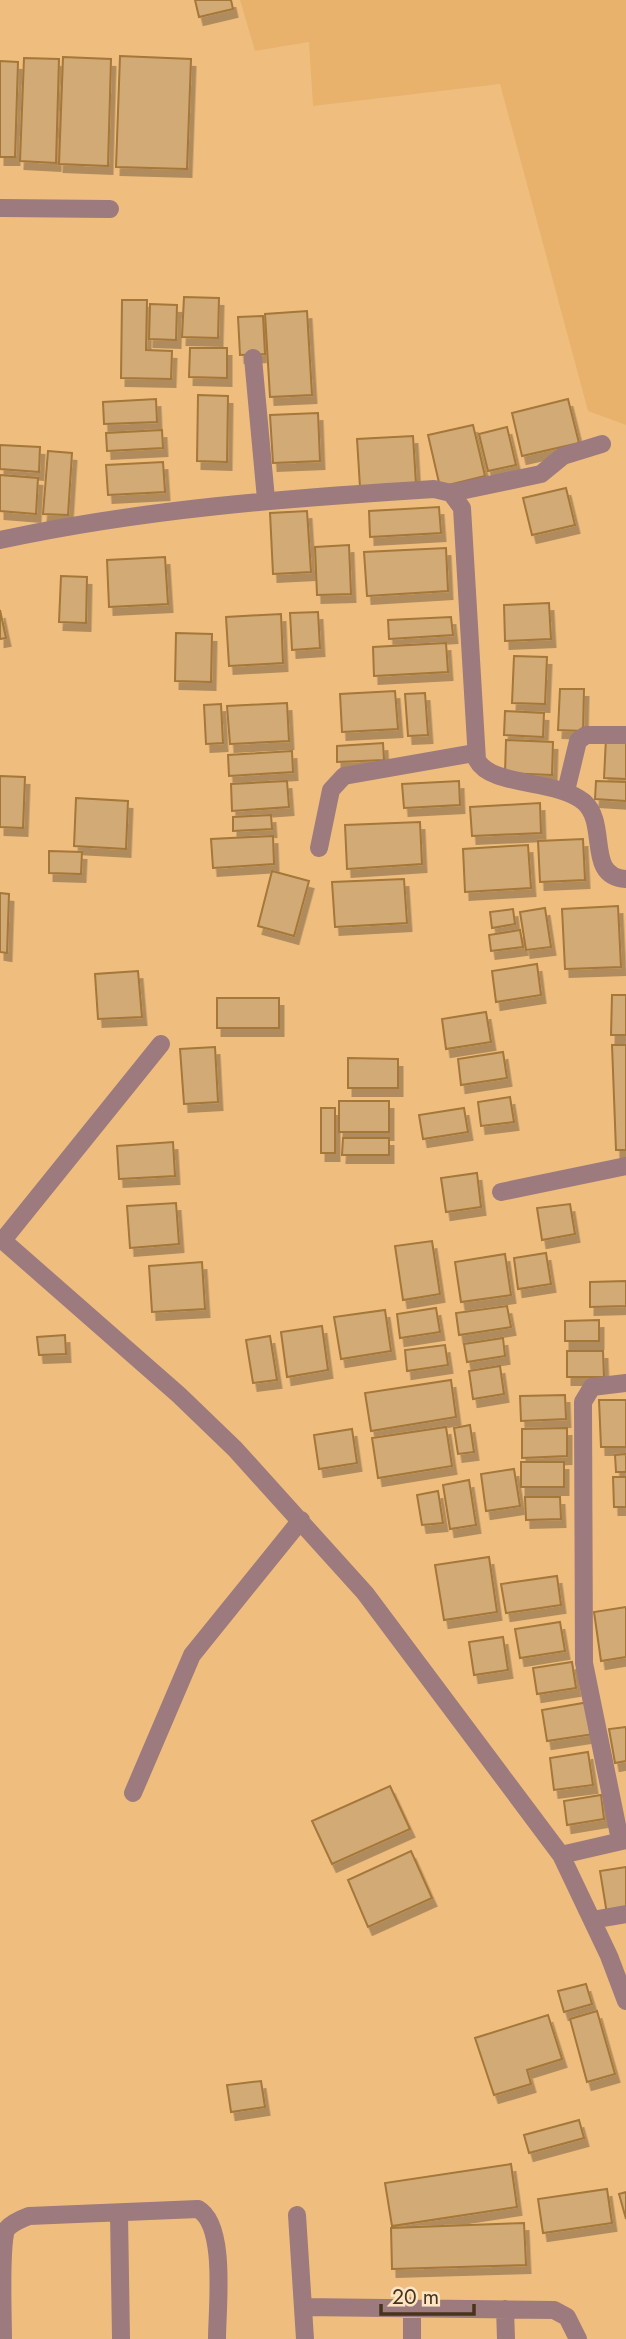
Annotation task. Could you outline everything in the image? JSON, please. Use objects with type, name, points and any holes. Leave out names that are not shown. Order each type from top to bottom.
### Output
[{"type":"street","points":[[0,208],[110,208]]},
{"type":"street","points":[[253,358],[266,499]]},
{"type":"street","points":[[0,540],[166,511],[266,499],[434,489],[451,493],[541,474],[563,456],[601,444]]},
{"type":"street","points":[[451,493],[462,508],[474,753],[479,765],[494,776],[566,791],[592,811],[604,869],[612,877],[626,879]]},
{"type":"street","points":[[566,791],[578,741],[586,735],[626,735]]},
{"type":"street","points":[[319,848],[331,790],[344,776],[474,753]]},
{"type":"street","points":[[161,1044],[1,1239],[179,1395],[235,1449],[302,1520],[365,1593],[561,1855],[626,2001]]},
{"type":"street","points":[[501,1192],[626,1166]]},
{"type":"street","points":[[561,1855],[623,1840],[584,1663],[583,1413],[586,1393],[592,1387],[626,1383]]},
{"type":"street","points":[[133,1793],[192,1655],[302,1520]]},
{"type":"street","points":[[592,1920],[626,1914]]},
{"type":"street","points":[[3,2339],[1,2248],[6,2230],[30,2216],[119,2214],[198,2208],[208,2217],[216,2234],[217,2339]]},
{"type":"street","points":[[119,2214],[121,2339]]},
{"type":"street","points":[[297,2215],[305,2339]]},
{"type":"street","points":[[303,2307],[412,2306],[561,2312],[574,2327],[578,2339]]},
{"type":"street","points":[[412,2306],[412,2339]]},
{"type":"street","points":[[505,2309],[506,2339]]},
{"type":"shaded area","points":[[240,0],[626,0],[626,425],[588,411],[500,84],[313,106],[309,42],[255,51]]},
{"type":"building","points":[[195,0],[231,0],[233,9],[199,17]]},
{"type":"building","points":[[120,56],[191,59],[187,169],[116,167]]},
{"type":"building","points":[[63,57],[111,59],[108,166],[59,164]]},
{"type":"building","points":[[24,58],[59,59],[56,163],[20,161]]},
{"type":"building","points":[[0,61],[18,62],[15,157],[0,157]]},
{"type":"building","points":[[184,297],[219,298],[218,338],[182,337]]},
{"type":"building","points":[[122,300],[147,300],[146,350],[172,351],[171,379],[121,378]]},
{"type":"building","points":[[150,304],[177,305],[176,340],[149,339]]},
{"type":"building","points":[[307,311],[312,395],[270,397],[265,314]]},
{"type":"building","points":[[263,316],[265,354],[240,355],[238,317]]},
{"type":"building","points":[[190,348],[227,348],[227,378],[189,377]]},
{"type":"building","points":[[198,395],[228,396],[227,462],[197,461]]},
{"type":"building","points":[[156,399],[157,422],[104,424],[103,402]]},
{"type":"building","points":[[568,399],[579,443],[522,456],[512,413]]},
{"type":"building","points":[[318,413],[320,461],[273,463],[270,415]]},
{"type":"building","points":[[473,425],[485,476],[440,487],[428,435]]},
{"type":"building","points":[[507,427],[516,465],[488,471],[479,434]]},
{"type":"building","points":[[162,430],[163,448],[107,451],[106,433]]},
{"type":"building","points":[[413,436],[416,484],[360,487],[357,439]]},
{"type":"building","points":[[0,445],[40,447],[39,472],[0,469]]},
{"type":"building","points":[[48,451],[72,453],[68,515],[43,514]]},
{"type":"building","points":[[163,462],[165,492],[108,495],[106,465]]},
{"type":"building","points":[[0,475],[38,478],[36,514],[0,511]]},
{"type":"building","points":[[566,488],[575,525],[532,535],[523,498]]},
{"type":"building","points":[[439,507],[441,533],[370,537],[369,511]]},
{"type":"building","points":[[307,511],[311,572],[273,574],[270,513]]},
{"type":"building","points":[[349,545],[351,594],[317,595],[315,547]]},
{"type":"building","points":[[446,548],[448,591],[367,596],[364,552]]},
{"type":"building","points":[[165,557],[168,604],[109,607],[107,560]]},
{"type":"building","points":[[61,576],[87,577],[86,623],[59,622]]},
{"type":"building","points":[[549,603],[551,639],[505,641],[504,605]]},
{"type":"building","points":[[0,610],[6,638],[0,639]]},
{"type":"building","points":[[318,612],[320,648],[292,650],[290,613]]},
{"type":"building","points":[[281,614],[283,663],[229,666],[226,617]]},
{"type":"building","points":[[451,617],[453,635],[389,639],[388,620]]},
{"type":"building","points":[[176,633],[212,634],[211,682],[175,681]]},
{"type":"building","points":[[446,643],[448,672],[374,676],[373,647]]},
{"type":"building","points":[[514,656],[547,657],[545,704],[512,703]]},
{"type":"building","points":[[560,689],[584,689],[583,731],[558,730]]},
{"type":"building","points":[[395,691],[398,729],[342,732],[340,694]]},
{"type":"building","points":[[425,693],[428,735],[408,736],[405,694]]},
{"type":"building","points":[[287,703],[289,741],[230,744],[227,706]]},
{"type":"building","points":[[221,704],[223,743],[206,744],[204,705]]},
{"type":"building","points":[[505,711],[544,713],[543,737],[504,735]]},
{"type":"building","points":[[606,738],[626,739],[626,779],[604,778]]},
{"type":"building","points":[[506,740],[553,742],[552,775],[505,773]]},
{"type":"building","points":[[383,743],[384,760],[337,762],[337,746]]},
{"type":"building","points":[[292,751],[293,772],[229,776],[228,755]]},
{"type":"building","points":[[0,776],[25,777],[23,828],[0,827]]},
{"type":"building","points":[[287,781],[289,807],[232,811],[231,784]]},
{"type":"building","points":[[459,781],[460,805],[404,808],[402,784]]},
{"type":"building","points":[[596,781],[626,782],[626,801],[595,799]]},
{"type":"building","points":[[76,798],[128,801],[126,849],[74,846]]},
{"type":"building","points":[[540,803],[541,833],[472,836],[470,807]]},
{"type":"building","points":[[271,815],[272,829],[233,831],[233,817]]},
{"type":"building","points":[[420,822],[422,864],[347,869],[345,825]]},
{"type":"building","points":[[273,836],[274,864],[213,868],[211,839]]},
{"type":"building","points":[[583,839],[585,880],[540,882],[538,841]]},
{"type":"building","points":[[528,845],[531,888],[465,892],[463,849]]},
{"type":"building","points":[[49,851],[82,852],[81,874],[49,873]]},
{"type":"building","points":[[272,871],[309,881],[294,936],[258,926]]},
{"type":"building","points":[[404,879],[407,923],[335,927],[332,882]]},
{"type":"building","points":[[0,893],[9,894],[7,953],[0,952]]},
{"type":"building","points":[[618,906],[621,967],[565,969],[562,909]]},
{"type":"building","points":[[545,908],[551,947],[526,950],[520,912]]},
{"type":"building","points":[[513,909],[515,924],[492,928],[490,912]]},
{"type":"building","points":[[520,930],[523,947],[491,951],[489,935]]},
{"type":"building","points":[[537,964],[541,995],[496,1002],[492,971]]},
{"type":"building","points":[[138,971],[142,1017],[98,1019],[95,974]]},
{"type":"building","points":[[612,995],[626,995],[626,1035],[611,1035]]},
{"type":"building","points":[[217,998],[279,998],[279,1028],[217,1028]]},
{"type":"building","points":[[486,1012],[491,1042],[446,1049],[442,1019]]},
{"type":"building","points":[[612,1045],[626,1045],[626,1150],[616,1150]]},
{"type":"building","points":[[215,1047],[218,1102],[184,1104],[180,1049]]},
{"type":"building","points":[[503,1052],[507,1078],[461,1085],[458,1059]]},
{"type":"building","points":[[348,1058],[398,1059],[398,1088],[348,1088]]},
{"type":"building","points":[[510,1097],[514,1122],[481,1126],[478,1102]]},
{"type":"building","points":[[339,1101],[389,1101],[389,1132],[339,1132]]},
{"type":"building","points":[[321,1108],[335,1108],[335,1153],[321,1153]]},
{"type":"building","points":[[464,1108],[468,1132],[423,1139],[419,1115]]},
{"type":"building","points":[[343,1138],[389,1138],[389,1155],[342,1155]]},
{"type":"building","points":[[173,1142],[175,1176],[119,1179],[117,1146]]},
{"type":"building","points":[[477,1173],[481,1207],[446,1212],[441,1178]]},
{"type":"building","points":[[176,1203],[179,1244],[130,1248],[127,1206]]},
{"type":"building","points":[[570,1204],[575,1234],[542,1240],[537,1208]]},
{"type":"building","points":[[432,1241],[440,1294],[403,1300],[395,1246]]},
{"type":"building","points":[[546,1253],[551,1284],[518,1289],[514,1258]]},
{"type":"building","points":[[505,1254],[511,1295],[461,1302],[455,1262]]},
{"type":"building","points":[[202,1262],[205,1309],[152,1312],[149,1266]]},
{"type":"building","points":[[626,1281],[626,1306],[590,1307],[590,1282]]},
{"type":"building","points":[[507,1306],[511,1327],[459,1335],[456,1313]]},
{"type":"building","points":[[436,1308],[440,1332],[400,1338],[397,1314]]},
{"type":"building","points":[[385,1310],[391,1351],[341,1359],[334,1317]]},
{"type":"building","points":[[599,1320],[599,1341],[565,1341],[565,1321]]},
{"type":"building","points":[[322,1326],[328,1370],[287,1377],[281,1332]]},
{"type":"building","points":[[65,1335],[66,1354],[39,1355],[37,1337]]},
{"type":"building","points":[[270,1336],[277,1380],[253,1383],[246,1340]]},
{"type":"building","points":[[503,1338],[505,1356],[467,1362],[464,1344]]},
{"type":"building","points":[[445,1345],[448,1365],[407,1371],[405,1350]]},
{"type":"building","points":[[567,1351],[603,1351],[604,1377],[567,1377]]},
{"type":"building","points":[[500,1366],[504,1394],[473,1399],[469,1371]]},
{"type":"building","points":[[451,1380],[456,1417],[371,1431],[365,1393]]},
{"type":"building","points":[[565,1395],[566,1419],[521,1421],[520,1396]]},
{"type":"building","points":[[599,1400],[626,1400],[626,1447],[601,1447]]},
{"type":"building","points":[[470,1425],[474,1452],[458,1454],[454,1428]]},
{"type":"building","points":[[446,1427],[452,1466],[378,1478],[372,1438]]},
{"type":"building","points":[[567,1428],[567,1456],[522,1458],[522,1429]]},
{"type":"building","points":[[352,1429],[357,1463],[319,1469],[314,1435]]},
{"type":"building","points":[[626,1454],[626,1472],[616,1472],[615,1455]]},
{"type":"building","points":[[521,1462],[564,1462],[564,1487],[521,1487]]},
{"type":"building","points":[[514,1469],[520,1506],[486,1511],[481,1474]]},
{"type":"building","points":[[613,1477],[626,1477],[626,1507],[614,1507]]},
{"type":"building","points":[[469,1480],[476,1525],[450,1529],[443,1485]]},
{"type":"building","points":[[438,1491],[443,1523],[422,1525],[417,1495]]},
{"type":"building","points":[[525,1497],[560,1497],[561,1519],[526,1520]]},
{"type":"building","points":[[489,1557],[497,1612],[444,1620],[435,1565]]},
{"type":"building","points":[[557,1576],[561,1605],[506,1613],[501,1584]]},
{"type":"building","points":[[626,1607],[626,1657],[601,1661],[594,1612]]},
{"type":"building","points":[[560,1622],[565,1651],[520,1658],[515,1629]]},
{"type":"building","points":[[503,1637],[508,1670],[474,1675],[469,1642]]},
{"type":"building","points":[[572,1662],[576,1688],[537,1694],[533,1668]]},
{"type":"building","points":[[589,1702],[594,1734],[547,1741],[542,1710]]},
{"type":"building","points":[[626,1727],[626,1761],[615,1763],[609,1729]]},
{"type":"building","points":[[588,1752],[593,1785],[554,1790],[550,1758]]},
{"type":"building","points":[[390,1786],[410,1829],[332,1864],[312,1821]]},
{"type":"building","points":[[601,1795],[604,1819],[567,1825],[564,1801]]},
{"type":"building","points":[[411,1851],[432,1898],[368,1927],[348,1880]]},
{"type":"building","points":[[626,1867],[626,1911],[607,1914],[600,1871]]},
{"type":"building","points":[[586,1984],[592,2004],[564,2012],[558,1991]]},
{"type":"building","points":[[597,2011],[615,2074],[587,2082],[570,2019]]},
{"type":"building","points":[[548,2015],[562,2059],[527,2070],[531,2084],[494,2095],[475,2038]]},
{"type":"building","points":[[261,2081],[265,2107],[231,2112],[227,2085]]},
{"type":"building","points":[[579,2120],[584,2138],[529,2153],[524,2135]]},
{"type":"building","points":[[511,2164],[517,2207],[392,2226],[385,2183]]},
{"type":"building","points":[[607,2189],[612,2223],[543,2233],[538,2199]]},
{"type":"building","points":[[626,2192],[626,2219],[619,2194]]},
{"type":"building","points":[[524,2223],[526,2265],[392,2269],[391,2228]]}]
